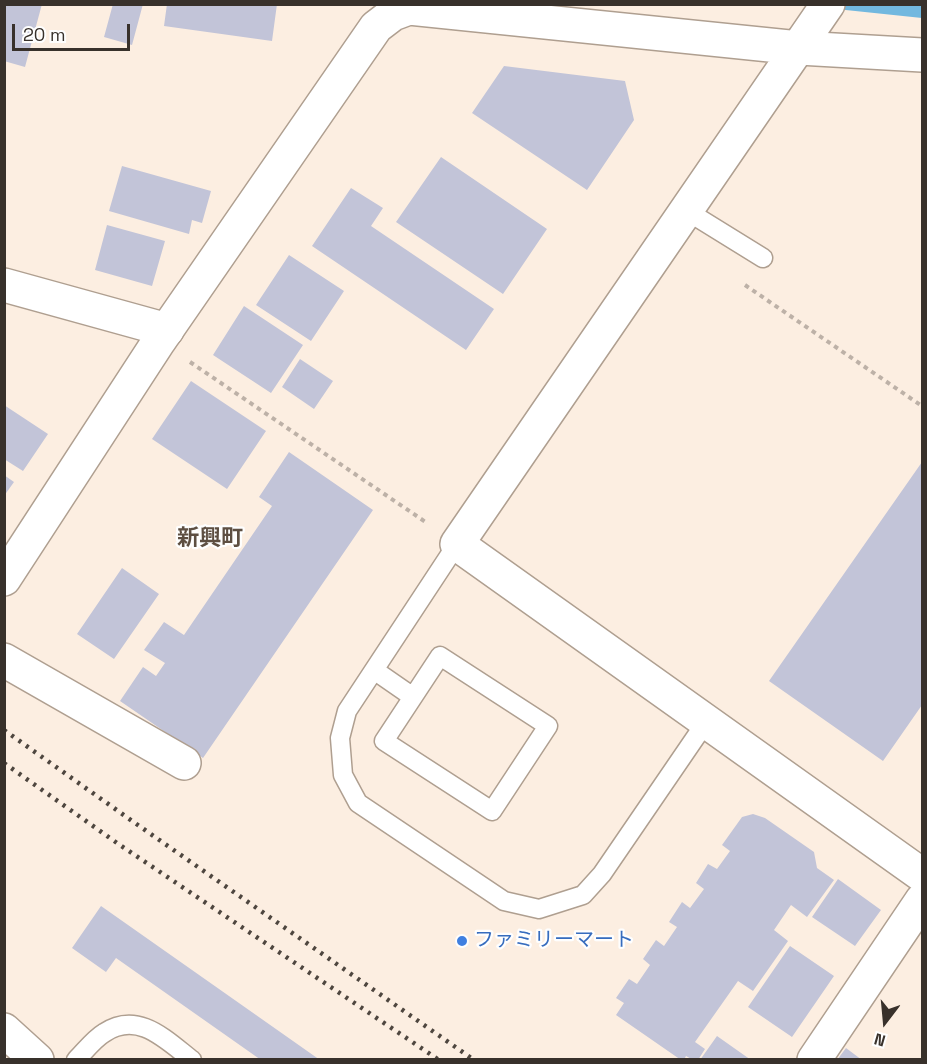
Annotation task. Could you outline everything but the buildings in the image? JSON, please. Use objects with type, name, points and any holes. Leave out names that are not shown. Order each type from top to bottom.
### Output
[{"type":"street","points":[[4,579],[163,335],[376,27],[398,8],[814,27],[922,55]]},
{"type":"street","points":[[814,27],[457,544],[922,875]]},
{"type":"street","points":[[4,285],[163,335]]},
{"type":"street","points":[[4,660],[184,763]]},
{"type":"street","points":[[814,1059],[922,900]]},
{"type":"street","points":[[4,1030],[37,1059]]},
{"type":"lane","points":[[687,211],[763,258]]},
{"type":"lane","points":[[457,544],[347,711],[340,738],[343,775],[358,803],[504,901],[539,909],[583,896],[602,874],[706,722]]},
{"type":"lane","points":[[440,656],[548,726],[492,811],[384,741],[413,697],[440,656]]},
{"type":"lane","points":[[374,670],[413,697]]},
{"type":"lane","points":[[76,1059],[104,1033],[124,1024],[150,1028],[192,1059]]},
{"type":"path","points":[[745,285],[922,406]]},
{"type":"path","points":[[163,335],[457,544]]},
{"type":"water","points":[[798,5],[922,5],[922,18]]},
{"type":"railway","points":[[4,730],[474,1060]]},
{"type":"railway","points":[[4,763],[117,843],[439,1060]]},
{"type":"place","name":"ファミリーマート","points":[[462,941]]},
{"type":"district","name":"新興町","points":[[210,539]]}]
